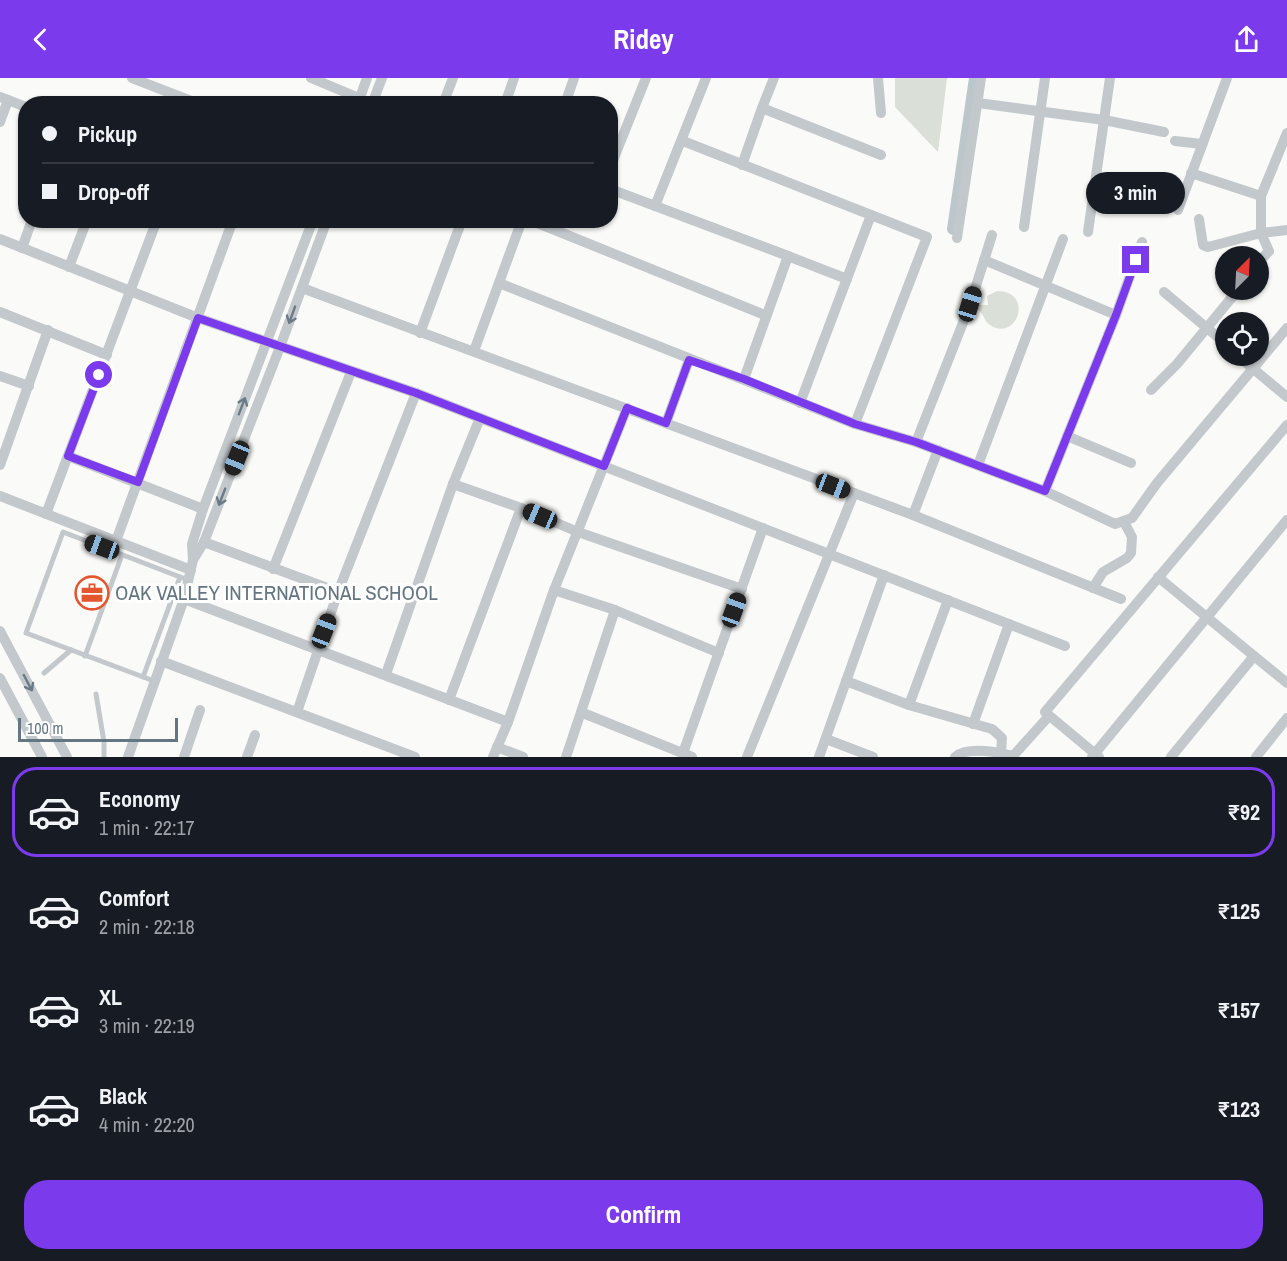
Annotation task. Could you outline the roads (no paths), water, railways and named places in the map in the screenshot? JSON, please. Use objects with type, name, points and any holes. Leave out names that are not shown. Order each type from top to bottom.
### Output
[{"type":"street","points":[[132,78],[144,80],[181,96]]},
{"type":"street","points":[[311,78],[348,96]]},
{"type":"street","points":[[360,96],[367,78]]},
{"type":"street","points":[[375,96],[382,78]]},
{"type":"street","points":[[446,96],[453,78]]},
{"type":"street","points":[[508,96],[514,78]]},
{"type":"street","points":[[568,96],[574,78]]},
{"type":"street","points":[[618,148],[646,78]]},
{"type":"street","points":[[655,206],[706,78]]},
{"type":"street","points":[[742,165],[774,78]]},
{"type":"street","points":[[878,78],[881,113]]},
{"type":"street","points":[[957,238],[981,78]]},
{"type":"street","points":[[1024,227],[1046,78]]},
{"type":"street","points":[[1088,231],[1110,78]]},
{"type":"street","points":[[1178,210],[1227,78]]},
{"type":"street","points":[[0,123],[4,99]]},
{"type":"street","points":[[978,103],[1104,120],[1164,132]]},
{"type":"street","points":[[762,108],[881,155]]},
{"type":"street","points":[[1267,246],[1261,233],[1261,196],[1287,133]]},
{"type":"street","points":[[682,141],[927,237],[855,424]]},
{"type":"street","points":[[1176,141],[1202,144]]},
{"type":"street","points":[[1191,173],[1261,196]]},
{"type":"street","points":[[618,192],[847,279]]},
{"type":"street","points":[[800,403],[871,215]]},
{"type":"street","points":[[1199,219],[1203,245],[1208,247],[1261,233],[1287,230]]},
{"type":"street","points":[[22,248],[29,228]]},
{"type":"street","points":[[69,267],[84,228]]},
{"type":"street","points":[[46,514],[154,228]]},
{"type":"street","points":[[116,541],[230,228]]},
{"type":"street","points":[[128,757],[184,598],[192,544],[203,509],[310,228]]},
{"type":"street","points":[[189,572],[204,542],[324,228]]},
{"type":"street","points":[[420,333],[459,228]]},
{"type":"street","points":[[474,351],[519,228]]},
{"type":"street","points":[[550,228],[765,315]]},
{"type":"street","points":[[916,442],[970,304],[992,235]]},
{"type":"street","points":[[0,239],[198,318],[416,393],[1065,646]]},
{"type":"street","points":[[978,465],[1064,239]]},
{"type":"street","points":[[1045,491],[1116,315],[1142,242]]},
{"type":"street","points":[[744,379],[788,256]]},
{"type":"street","points":[[984,260],[1116,315]]},
{"type":"street","points":[[499,284],[855,424],[916,442],[1045,491],[1115,524],[1132,518],[1157,483],[1287,328]]},
{"type":"street","points":[[302,288],[913,515],[1121,599]]},
{"type":"street","points":[[1164,292],[1215,334]]},
{"type":"street","points":[[1151,390],[1178,364],[1230,300]]},
{"type":"street","points":[[0,312],[107,355]]},
{"type":"street","points":[[0,465],[48,330]]},
{"type":"street","points":[[666,423],[689,360]]},
{"type":"street","points":[[1250,366],[1287,397]]},
{"type":"street","points":[[273,569],[351,372]]},
{"type":"street","points":[[0,376],[29,386]]},
{"type":"street","points":[[297,712],[338,592],[416,393]]},
{"type":"street","points":[[523,757],[495,752],[508,722],[554,590],[627,408]]},
{"type":"street","points":[[386,674],[453,484],[480,418]]},
{"type":"street","points":[[1287,425],[1045,712],[1096,756],[1287,520]]},
{"type":"street","points":[[1067,436],[1131,463]]},
{"type":"street","points":[[913,515],[938,450]]},
{"type":"street","points":[[68,456],[203,509]]},
{"type":"street","points":[[453,484],[521,508],[578,532],[742,589]]},
{"type":"street","points":[[747,757],[854,493]]},
{"type":"street","points":[[0,496],[189,572]]},
{"type":"street","points":[[449,700],[521,508]]},
{"type":"street","points":[[1093,588],[1103,572],[1127,558],[1131,553],[1132,537],[1124,522]]},
{"type":"street","points":[[583,713],[688,755],[718,653],[763,528]]},
{"type":"street","points":[[204,542],[338,592]]},
{"type":"street","points":[[819,757],[884,575]]},
{"type":"street","points":[[1158,577],[1287,683]]},
{"type":"street","points":[[554,590],[615,610],[718,653]]},
{"type":"street","points":[[184,598],[508,722]]},
{"type":"street","points":[[909,705],[948,600]]},
{"type":"street","points":[[567,757],[615,610]]},
{"type":"street","points":[[973,724],[1009,624]]},
{"type":"street","points":[[0,631],[67,757]]},
{"type":"street","points":[[1171,757],[1254,656]]},
{"type":"street","points":[[161,661],[415,757]]},
{"type":"street","points":[[0,678],[42,757]]},
{"type":"street","points":[[846,681],[909,705],[998,733],[1002,738],[1001,753]]},
{"type":"street","points":[[184,757],[200,710]]},
{"type":"street","points":[[955,757],[963,752],[1001,753],[1013,756],[1050,716]]},
{"type":"street","points":[[1256,757],[1287,718]]},
{"type":"street","points":[[247,757],[255,735]]},
{"type":"street","points":[[826,739],[873,757]]},
{"type":"lane","points":[[143,677],[189,572],[122,555],[63,532],[26,633],[85,656],[154,681]]},
{"type":"lane","points":[[85,656],[122,555]]},
{"type":"lane","points":[[44,673],[71,650]]},
{"type":"lane","points":[[96,694],[104,742],[104,757]]},
{"type":"waterway","points":[[953,229],[975,78]]},
{"type":"place","name":"OAK VALLEY INTERNATIONAL SCHOOL","points":[[92,593]]}]
